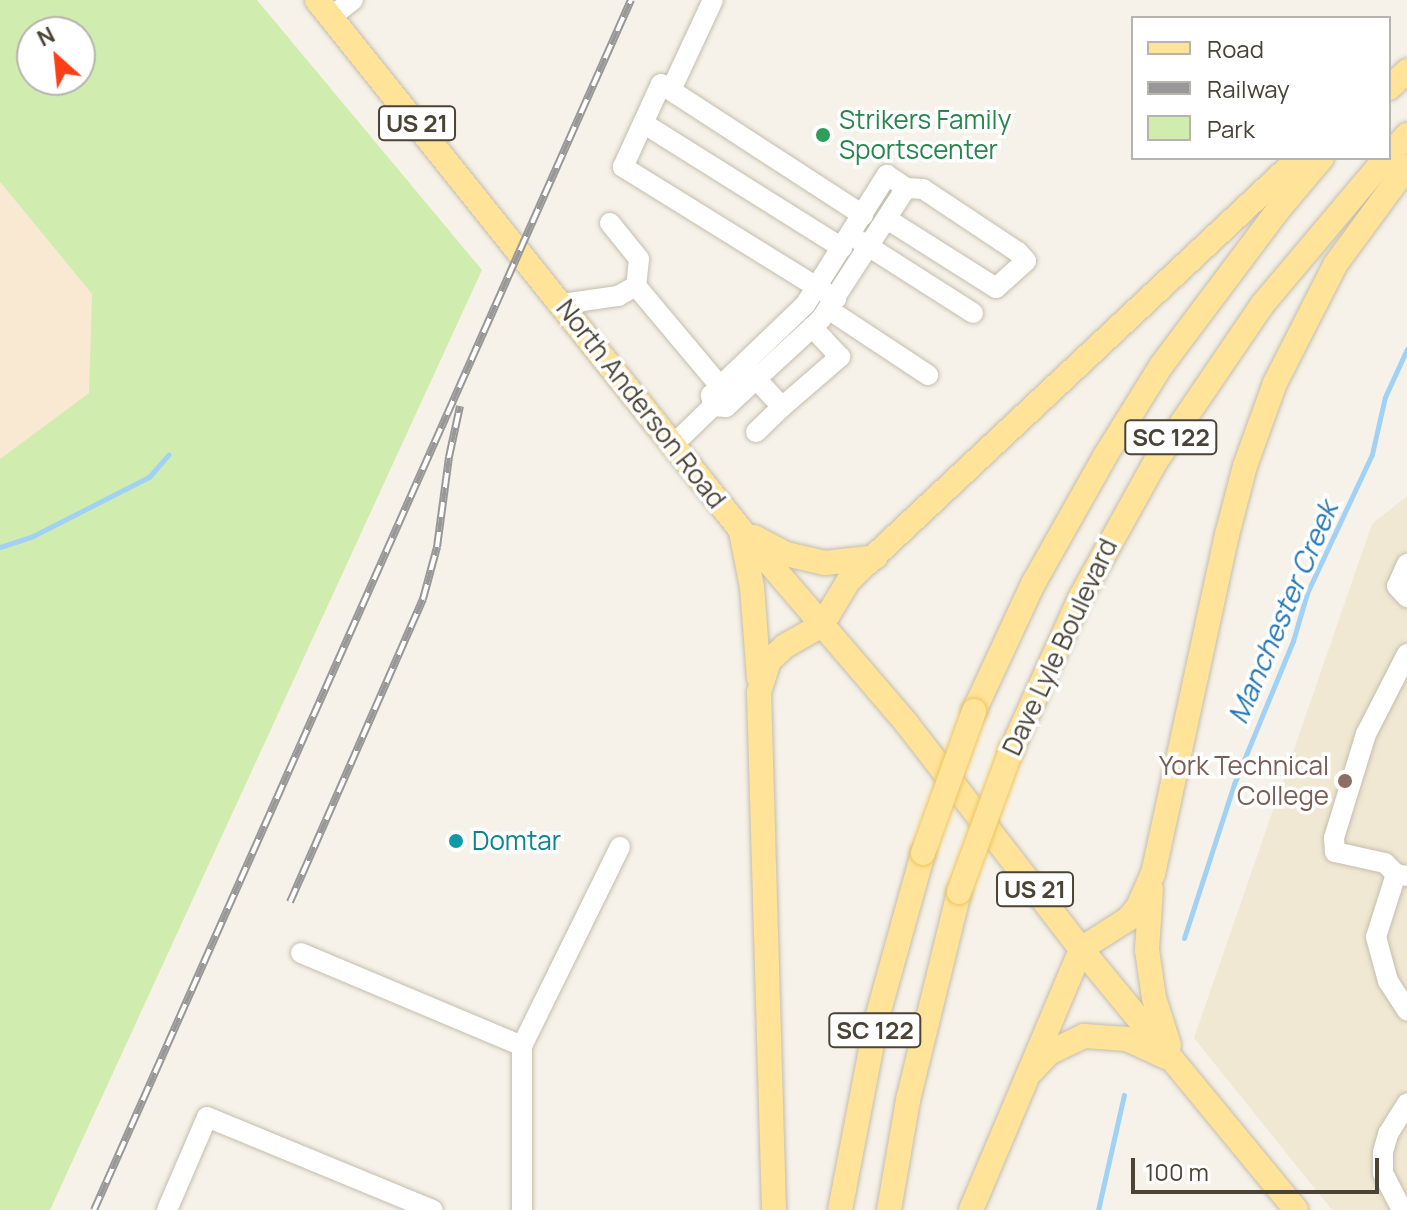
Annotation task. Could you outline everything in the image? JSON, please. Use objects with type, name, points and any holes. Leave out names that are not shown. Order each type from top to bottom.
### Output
[{"type":"main road","name":"North Anderson Road","points":[[324,8],[675,443],[741,530],[971,803],[1081,949]]},
{"type":"main road","points":[[1391,75],[1407,62]]},
{"type":"main road","points":[[1391,86],[1407,71]]},
{"type":"main road","name":"Dave Lyle Boulevard","points":[[1391,153],[1407,135]]},
{"type":"main road","points":[[759,692],[775,653],[822,625],[843,587],[1297,160]]},
{"type":"main road","name":"Dave Lyle Boulevard","points":[[840,1210],[877,1018],[923,853],[974,711],[1033,584],[1112,443],[1161,366],[1278,210],[1320,160]]},
{"type":"main road","name":"Dave Lyle Boulevard","points":[[889,1210],[908,1100],[959,892],[1011,751],[1101,556],[1164,449],[1262,305],[1385,160]]},
{"type":"main road","points":[[1175,1063],[1154,998],[1147,950],[1153,874],[1245,466],[1275,383],[1310,310],[1358,230],[1407,167]]},
{"type":"main road","points":[[741,530],[803,559],[837,563],[878,556]]},
{"type":"main road","points":[[741,530],[754,601],[759,692],[774,1210]]},
{"type":"main road","points":[[971,1210],[1081,949],[1128,919],[1138,907],[1153,874]]},
{"type":"main road","name":"US 21","points":[[1081,949],[1296,1210]]},
{"type":"main road","points":[[1022,1085],[1049,1053],[1084,1036],[1127,1039],[1153,1049],[1175,1063]]},
{"type":"lane","points":[[324,8],[353,0]]},
{"type":"lane","points":[[713,0],[643,123],[623,167],[817,287],[832,304],[928,375]]},
{"type":"lane","points":[[666,87],[863,215]]},
{"type":"lane","points":[[643,123],[846,241],[869,247],[973,313]]},
{"type":"lane","points":[[610,223],[639,259],[636,286],[726,407],[749,372],[805,305],[887,175],[906,188],[923,189],[1024,256],[1024,265],[1001,286],[990,286],[887,219]]},
{"type":"lane","points":[[749,372],[812,327],[832,304],[906,188]]},
{"type":"lane","points":[[562,304],[618,296],[636,286]]},
{"type":"lane","points":[[756,432],[840,357],[812,327]]},
{"type":"lane","points":[[749,372],[782,407]]},
{"type":"lane","points":[[675,443],[716,396]]},
{"type":"lane","points":[[1407,564],[1397,586],[1407,597]]},
{"type":"lane","points":[[1407,654],[1366,734],[1334,838],[1335,852],[1385,863],[1402,875],[1376,937],[1388,981],[1407,1010]]},
{"type":"lane","points":[[522,1210],[522,1046],[620,847]]},
{"type":"lane","points":[[301,953],[522,1046]]},
{"type":"lane","points":[[1402,1210],[1383,1173],[1383,1152],[1388,1134],[1407,1104]]},
{"type":"lane","points":[[167,1210],[207,1117],[433,1210]]},
{"type":"shaded area","points":[[0,182],[92,294],[90,393],[0,459]]},
{"type":"shaded area","name":"York Technical College","points":[[1407,496],[1407,1210],[1332,1210],[1194,1038],[1372,524]]},
{"type":"green space","points":[[0,0],[257,0],[482,270],[50,1210],[0,1210],[0,459],[89,393],[92,294],[0,182]]},
{"type":"waterway","name":"Manchester Creek","points":[[1184,938],[1234,784],[1293,641],[1307,593],[1372,454],[1385,397],[1407,349]]},
{"type":"waterway","points":[[0,547],[33,536],[149,477],[169,454]]},
{"type":"waterway","name":"Manchester Creek","points":[[1098,1210],[1124,1095]]},
{"type":"railway","points":[[94,1210],[631,0]]},
{"type":"railway","points":[[290,902],[423,599],[437,547],[449,457],[460,406]]},
{"type":"place","name":"Strikers Family Sportscenter","points":[[823,135]]},
{"type":"place","name":"York Technical College","points":[[1345,781]]},
{"type":"place","name":"Domtar","points":[[456,841]]}]
